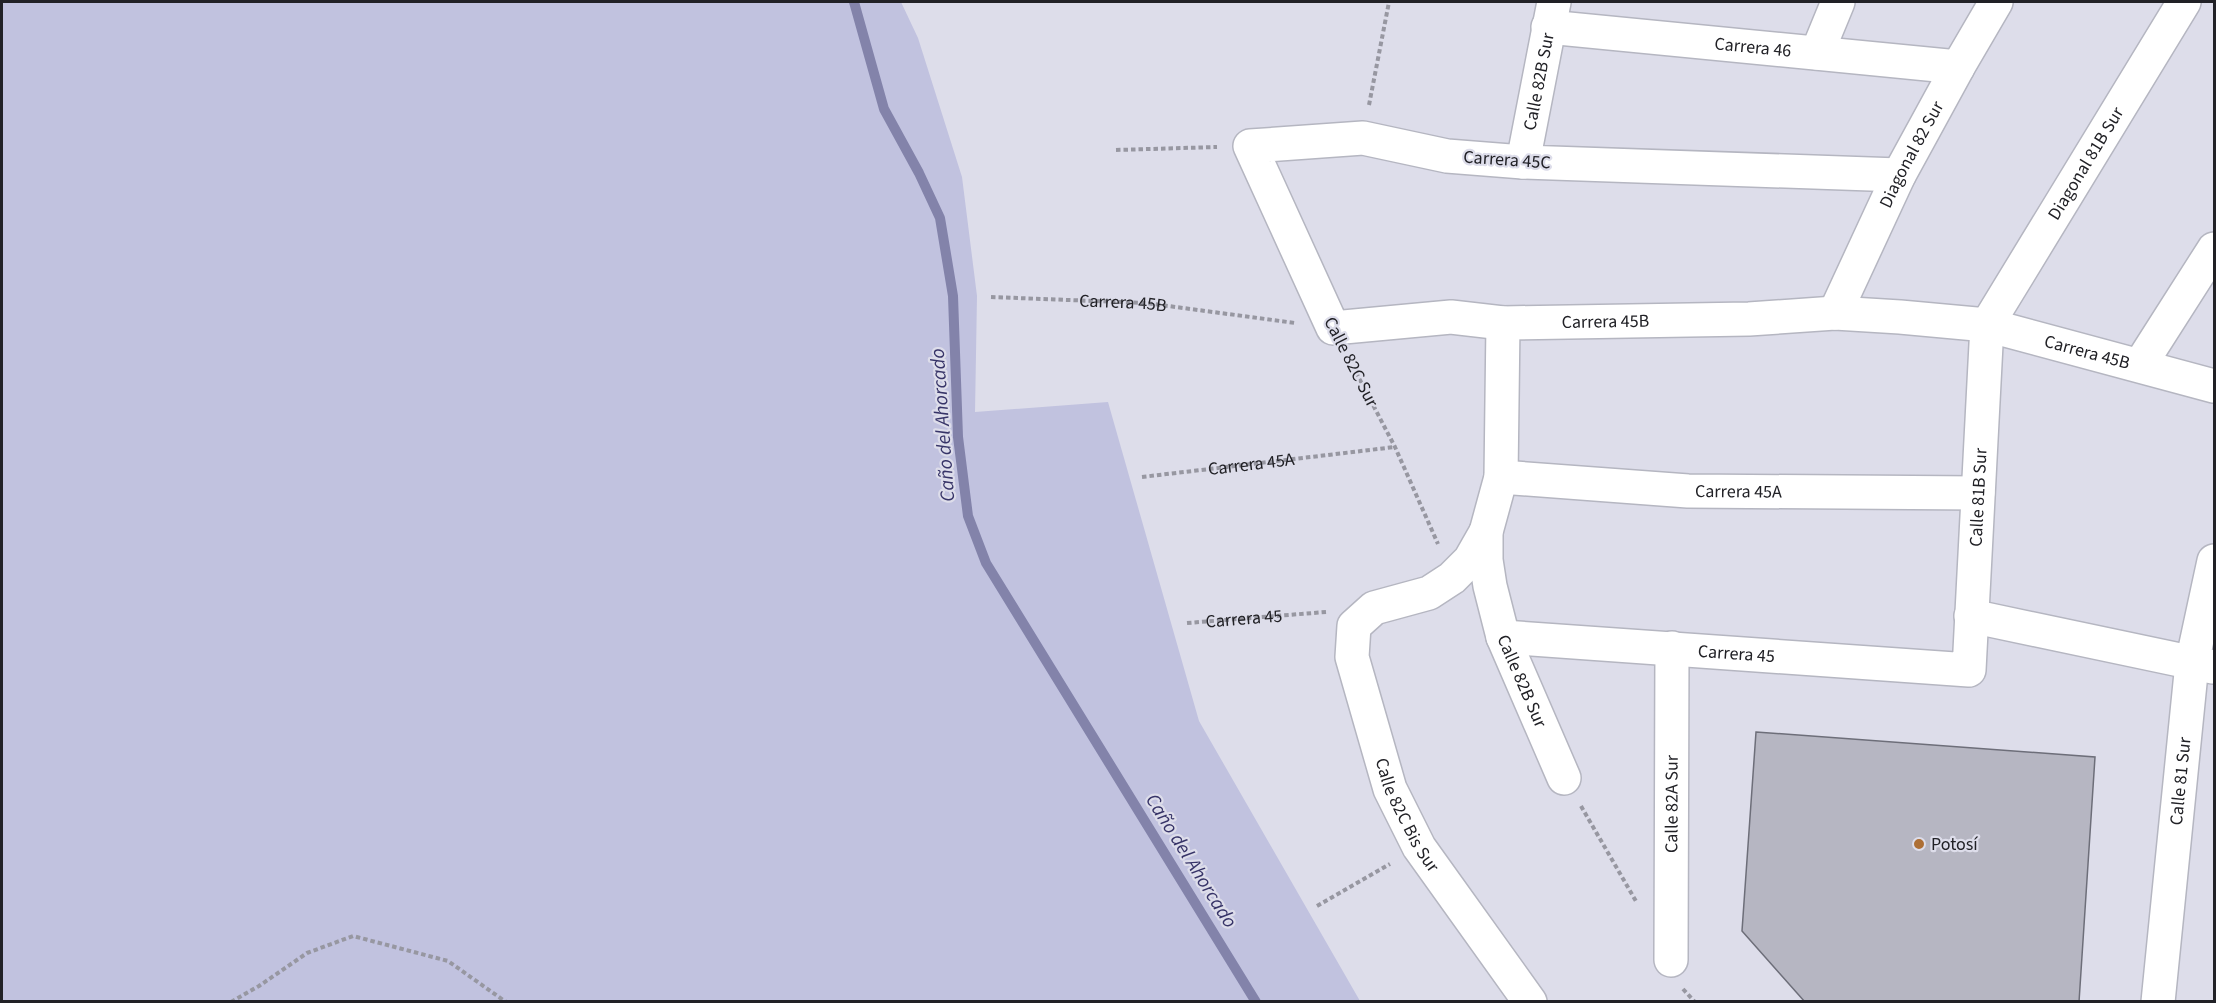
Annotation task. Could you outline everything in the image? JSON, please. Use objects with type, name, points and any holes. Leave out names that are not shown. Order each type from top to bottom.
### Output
[{"type":"street","points":[[1816,52],[1838,2]]},
{"type":"street","name":"Diagonal 82 Sur","points":[[1835,313],[1899,176],[1996,2]]},
{"type":"street","name":"Diagonal 81B Sur","points":[[1987,325],[2184,2]]},
{"type":"street","name":"Carrera 46","points":[[1551,14],[1816,52],[1958,67]]},
{"type":"street","name":"Calle 82B Sur","points":[[1524,162],[1551,14]]},
{"type":"street","name":"Carrera 45C","points":[[1250,146],[1363,138],[1448,156],[1524,162],[1899,176]]},
{"type":"street","name":"Calle 82C Sur","points":[[1250,146],[1334,328]]},
{"type":"street","points":[[2140,365],[2214,249]]},
{"type":"street","name":"Carrera 45B","points":[[1334,328],[1451,317],[1503,323],[1749,319],[1835,313],[1900,316],[1987,325],[2214,386]]},
{"type":"street","name":"Calle 82B Sur","points":[[1503,323],[1501,477],[1486,532],[1486,560],[1503,637],[1564,778]]},
{"type":"street","name":"Calle 81B Sur","points":[[1969,670],[1987,325]]},
{"type":"street","name":"Carrera 45A","points":[[1501,477],[1688,491],[1978,493]]},
{"type":"street","points":[[1374,608],[1429,593],[1452,578],[1470,560],[1486,532]]},
{"type":"street","name":"Calle 81 Sur","points":[[2158,1002],[2203,665],[2214,561]]},
{"type":"street","name":"Calle 82C Bis Sur","points":[[1374,608],[1354,626],[1352,657],[1390,789],[1419,847],[1530,1002]]},
{"type":"street","points":[[1971,616],[2203,665]]},
{"type":"street","name":"Carrera 45","points":[[1503,637],[1969,670]]},
{"type":"street","name":"Calle 82A Sur","points":[[1671,960],[1672,648]]},
{"type":"path","points":[[1363,138],[1389,2]]},
{"type":"path","points":[[1116,150],[1250,146]]},
{"type":"path","name":"Carrera 45B","points":[[991,297],[1146,303],[1334,328]]},
{"type":"path","name":"Calle 82C Sur","points":[[1334,328],[1395,447],[1452,578]]},
{"type":"path","name":"Carrera 45A","points":[[1142,477],[1395,447]]},
{"type":"path","name":"Carrera 45","points":[[1187,623],[1374,608]]},
{"type":"path","points":[[1564,778],[1641,909]]},
{"type":"path","points":[[1317,906],[1419,847]]},
{"type":"path","points":[[231,1002],[307,953],[353,936],[448,961],[506,1002]]},
{"type":"path","points":[[1671,960],[1684,990],[1695,1002]]},
{"type":"shaded area","points":[[2,2],[901,2],[918,38],[962,177],[977,296],[975,412],[1108,402],[1199,721],[1360,1001],[2,1001]]},
{"type":"building","name":"Potosí","points":[[1756,732],[2095,757],[2079,1002],[1805,1002],[1742,931]]},
{"type":"waterway","name":"Caño del Ahorcado","points":[[854,2],[884,109],[919,173],[940,218],[953,296],[958,437],[968,516],[986,563],[1256,1002]]},
{"type":"place","name":"Potosí","points":[[1919,844]]}]
